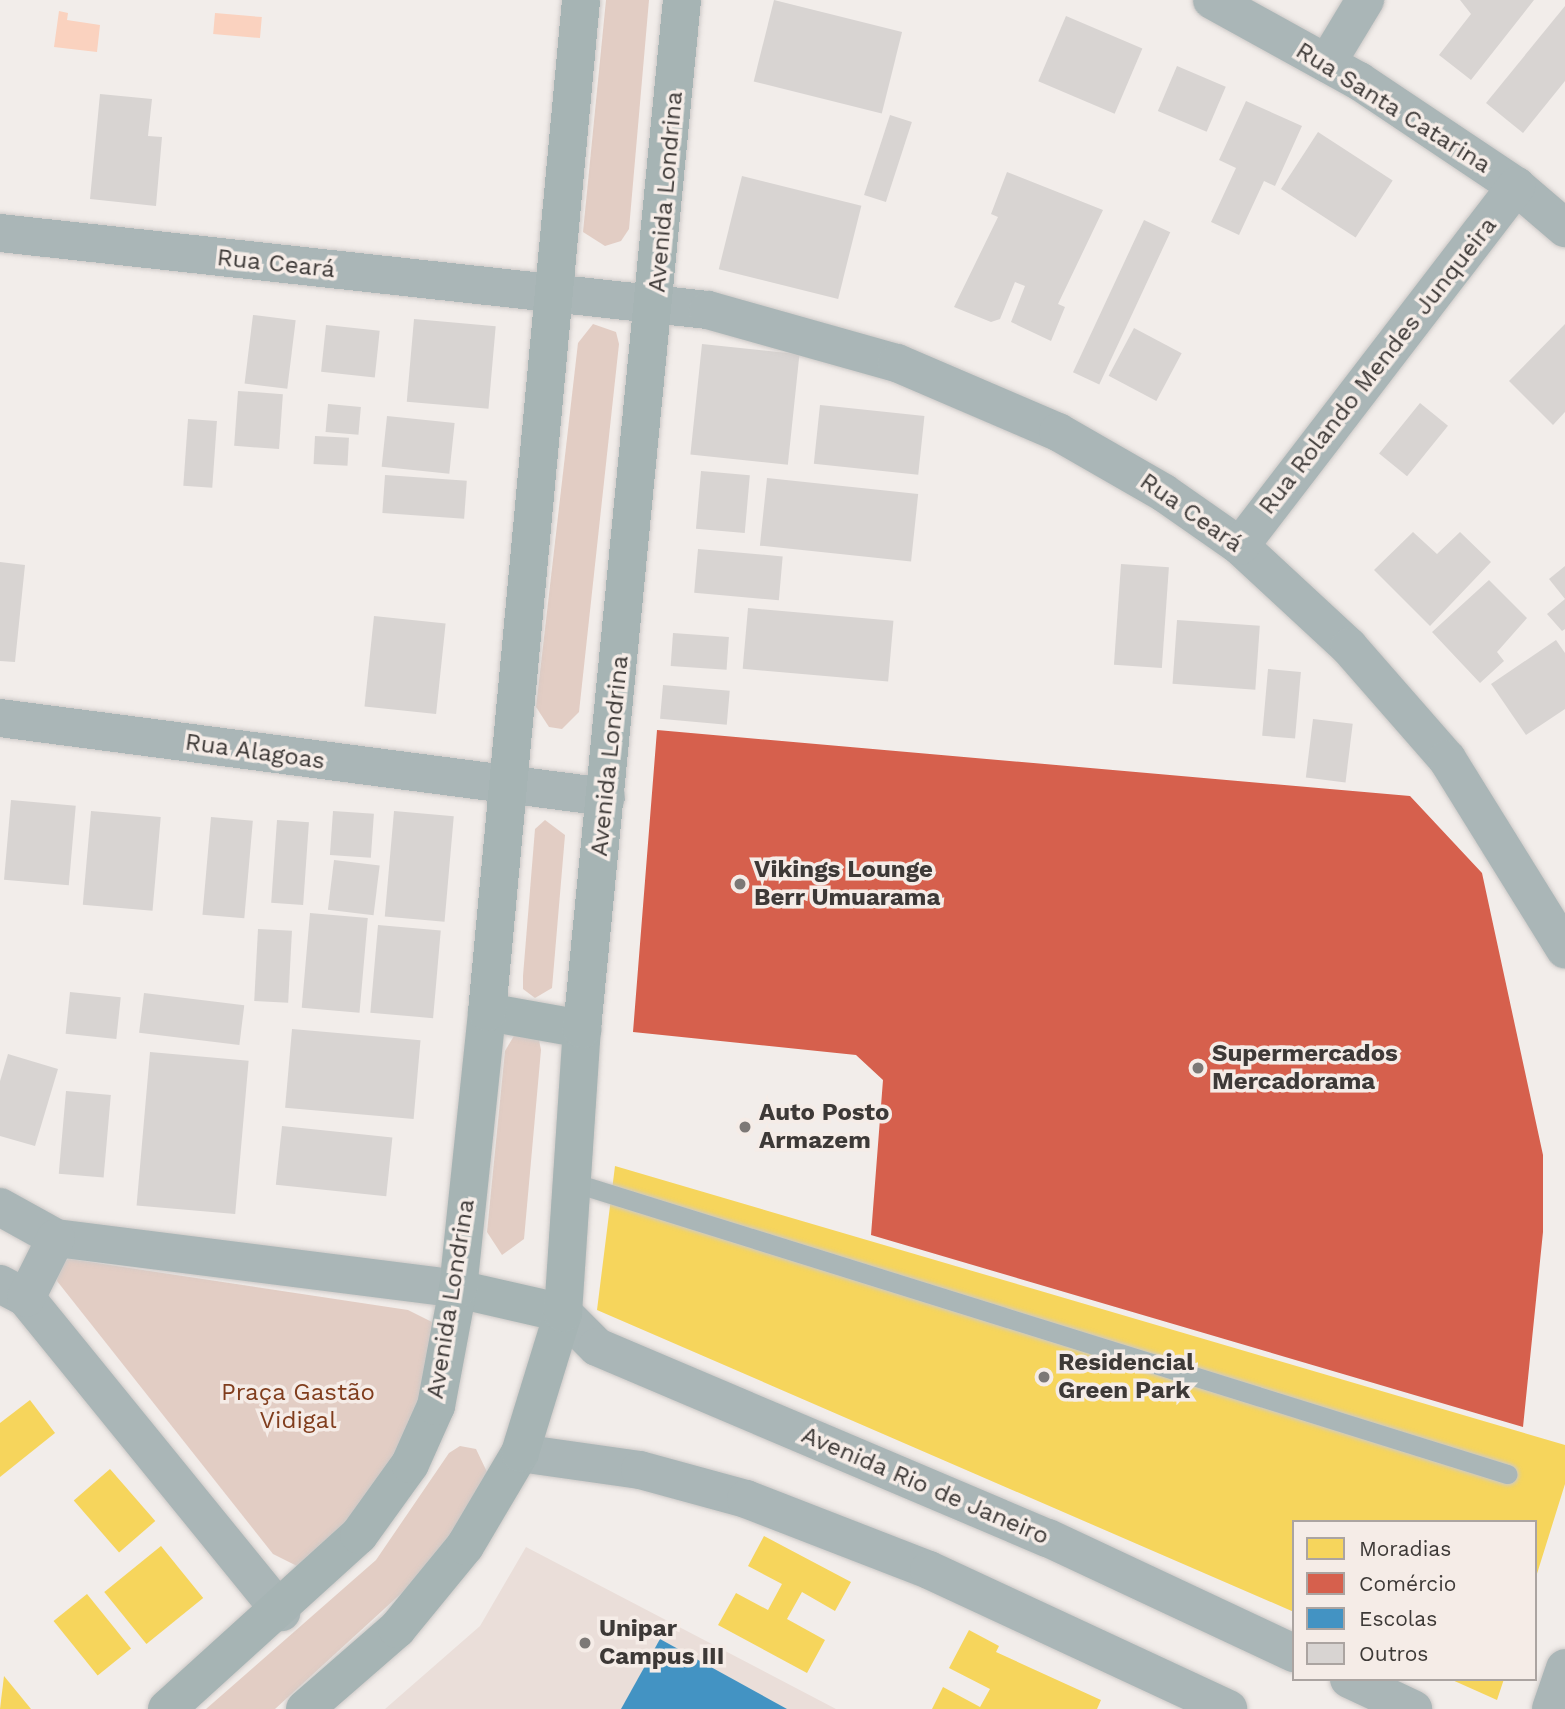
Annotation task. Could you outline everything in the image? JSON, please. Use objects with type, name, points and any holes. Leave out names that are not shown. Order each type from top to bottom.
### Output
[{"type":"main road","name":"Avenida Londrina","points":[[167,1709],[281,1612],[359,1535],[411,1464],[436,1406],[458,1289],[487,1012],[581,0]]},
{"type":"main road","name":"Avenida Londrina","points":[[305,1709],[435,1590],[494,1500],[520,1453],[563,1313],[582,1029],[656,301],[682,0]]},
{"type":"main road","points":[[487,1012],[582,1029]]},
{"type":"main road","points":[[458,1289],[563,1313]]},
{"type":"street","name":"Rua Santa Catarina","points":[[1212,0],[1327,63],[1516,186],[1565,228]]},
{"type":"street","points":[[1327,63],[1365,0]]},
{"type":"street","name":"Rua Rolando Mendes Junqueira","points":[[1240,546],[1516,186]]},
{"type":"street","name":"Rua Ceará","points":[[0,233],[552,294],[656,301],[815,336],[964,391],[1121,465],[1240,546],[1357,655],[1447,759],[1565,949]]},
{"type":"street","name":"Rua Alagoas","points":[[0,718],[606,797]]},
{"type":"street","points":[[0,1207],[56,1238],[458,1289]]},
{"type":"street","points":[[56,1238],[13,1291],[281,1612]]},
{"type":"street","name":"Avenida Rio de Janeiro","points":[[563,1313],[597,1347],[1048,1538],[1292,1652]]},
{"type":"street","points":[[520,1453],[639,1470],[746,1499],[929,1570],[1227,1709]]},
{"type":"street","points":[[1551,1709],[1565,1668]]},
{"type":"street","points":[[1353,1681],[1413,1709]]},
{"type":"lane","points":[[572,1182],[1507,1474]]},
{"type":"shaded area","points":[[59,11],[68,13],[67,20],[100,25],[97,52],[54,47]]},
{"type":"shaded area","points":[[215,13],[262,17],[260,38],[213,34]]},
{"type":"shaded area","name":"Unipar Campus III","points":[[526,1547],[836,1709],[385,1709],[480,1626]]},
{"type":"green space","points":[[606,0],[649,0],[629,229],[621,241],[605,246],[583,232]]},
{"type":"green space","points":[[593,324],[616,332],[619,344],[579,712],[562,729],[549,727],[536,707],[578,343]]},
{"type":"green space","points":[[545,820],[565,835],[552,988],[535,998],[523,989],[523,976],[535,829]]},
{"type":"green space","points":[[515,1034],[539,1040],[541,1050],[524,1239],[502,1255],[487,1232],[505,1051]]},
{"type":"green space","name":"Praça Gastão Vidigal","points":[[70,1259],[408,1310],[432,1322],[435,1337],[418,1405],[370,1501],[301,1568],[273,1554],[57,1281],[59,1263]]},
{"type":"green space","points":[[460,1446],[476,1449],[487,1472],[453,1531],[407,1588],[275,1709],[206,1709],[376,1560],[449,1453]]},
{"type":"building: Moradias","name":"Residencial Green Park","points":[[615,1166],[1565,1445],[1565,1484],[1537,1574],[1537,1520],[1292,1520],[1292,1611],[597,1310]]},
{"type":"building: Moradias","points":[[30,1400],[55,1433],[0,1477],[0,1423]]},
{"type":"building: Moradias","points":[[110,1469],[155,1521],[119,1553],[74,1500]]},
{"type":"building: Moradias","points":[[764,1536],[851,1582],[835,1611],[802,1592],[787,1619],[825,1640],[807,1673],[718,1625],[736,1593],[768,1610],[782,1584],[748,1566]]},
{"type":"building: Moradias","points":[[161,1546],[203,1598],[146,1644],[104,1592]]},
{"type":"building: Moradias","points":[[87,1594],[131,1648],[98,1675],[54,1621]]},
{"type":"building: Moradias","points":[[969,1630],[999,1646],[996,1652],[1101,1700],[1097,1709],[932,1709],[943,1687],[980,1707],[990,1689],[949,1668]]},
{"type":"building: Moradias","points":[[4,1676],[31,1709],[0,1709]]},
{"type":"building: Moradias","points":[[1454,1681],[1503,1681],[1497,1700]]},
{"type":"building: Comércio","name":"Supermercados Mercadorama","points":[[657,730],[1410,796],[1482,873],[1543,1155],[1543,1232],[1523,1427],[871,1235],[883,1080],[856,1055],[633,1032]]},
{"type":"building: Escolas","points":[[660,1639],[787,1709],[621,1709]]},
{"type":"building: Outros","points":[[774,0],[902,32],[882,113],[754,82]]},
{"type":"building: Outros","points":[[1460,0],[1534,0],[1471,80],[1439,55],[1471,14]]},
{"type":"building: Outros","points":[[1565,6],[1565,81],[1523,133],[1486,103]]},
{"type":"building: Outros","points":[[1066,16],[1142,48],[1115,114],[1038,81]]},
{"type":"building: Outros","points":[[1177,66],[1226,87],[1207,132],[1158,111]]},
{"type":"building: Outros","points":[[100,94],[152,99],[148,136],[162,137],[156,206],[90,199]]},
{"type":"building: Outros","points":[[1246,101],[1302,126],[1275,186],[1264,181],[1239,235],[1211,222],[1236,168],[1219,160]]},
{"type":"building: Outros","points":[[890,115],[912,122],[886,202],[864,195]]},
{"type":"building: Outros","points":[[1318,132],[1393,180],[1356,238],[1281,189]]},
{"type":"building: Outros","points":[[1007,172],[1103,210],[1058,304],[1065,307],[1051,341],[1011,322],[1025,286],[1015,282],[1000,319],[991,322],[954,307],[998,217],[991,214]]},
{"type":"building: Outros","points":[[742,176],[861,206],[838,299],[719,269]]},
{"type":"building: Outros","points":[[1144,220],[1170,232],[1099,385],[1073,372]]},
{"type":"building: Outros","points":[[253,315],[296,320],[287,389],[245,383]]},
{"type":"building: Outros","points":[[414,319],[496,326],[488,409],[407,402]]},
{"type":"building: Outros","points":[[1565,324],[1565,412],[1553,425],[1509,381]]},
{"type":"building: Outros","points":[[326,325],[380,331],[375,377],[321,372]]},
{"type":"building: Outros","points":[[1134,328],[1182,353],[1156,401],[1109,376]]},
{"type":"building: Outros","points":[[702,344],[799,354],[788,465],[690,454]]},
{"type":"building: Outros","points":[[238,391],[283,394],[279,449],[234,446]]},
{"type":"building: Outros","points":[[1420,403],[1448,426],[1407,476],[1379,454]]},
{"type":"building: Outros","points":[[328,404],[361,407],[358,435],[326,432]]},
{"type":"building: Outros","points":[[820,405],[924,416],[918,475],[814,464]]},
{"type":"building: Outros","points":[[387,416],[455,423],[449,474],[382,467]]},
{"type":"building: Outros","points":[[188,419],[217,421],[212,488],[183,486]]},
{"type":"building: Outros","points":[[315,436],[349,438],[347,466],[314,464]]},
{"type":"building: Outros","points":[[701,471],[750,475],[745,533],[696,529]]},
{"type":"building: Outros","points":[[385,475],[467,481],[464,519],[382,513]]},
{"type":"building: Outros","points":[[767,478],[918,494],[911,562],[760,546]]},
{"type":"building: Outros","points":[[1413,532],[1437,554],[1460,532],[1491,562],[1430,626],[1374,570]]},
{"type":"building: Outros","points":[[698,549],[783,556],[779,600],[694,593]]},
{"type":"building: Outros","points":[[0,562],[25,565],[15,662],[0,661]]},
{"type":"building: Outros","points":[[1121,564],[1169,567],[1162,668],[1114,665]]},
{"type":"building: Outros","points":[[1565,566],[1565,599],[1549,579]]},
{"type":"building: Outros","points":[[1489,580],[1527,618],[1497,652],[1504,661],[1480,683],[1432,632]]},
{"type":"building: Outros","points":[[1565,599],[1565,629],[1562,631],[1547,614]]},
{"type":"building: Outros","points":[[748,608],[893,621],[888,681],[743,669]]},
{"type":"building: Outros","points":[[374,616],[446,624],[436,714],[364,707]]},
{"type":"building: Outros","points":[[1177,620],[1260,626],[1255,690],[1173,684]]},
{"type":"building: Outros","points":[[673,633],[729,637],[727,670],[671,666]]},
{"type":"building: Outros","points":[[1556,640],[1565,653],[1565,709],[1526,735],[1491,684]]},
{"type":"building: Outros","points":[[1268,669],[1301,672],[1295,739],[1262,736]]},
{"type":"building: Outros","points":[[663,685],[730,691],[727,725],[660,719]]},
{"type":"building: Outros","points":[[1313,719],[1353,724],[1346,782],[1306,778]]},
{"type":"building: Outros","points":[[11,800],[76,806],[69,885],[4,880]]},
{"type":"building: Outros","points":[[91,811],[161,817],[153,911],[83,905]]},
{"type":"building: Outros","points":[[333,811],[374,814],[371,858],[330,855]]},
{"type":"building: Outros","points":[[394,811],[454,816],[445,922],[385,917]]},
{"type":"building: Outros","points":[[211,817],[253,821],[244,918],[202,915]]},
{"type":"building: Outros","points":[[277,820],[309,822],[303,905],[271,903]]},
{"type":"building: Outros","points":[[334,860],[380,866],[374,915],[328,910]]},
{"type":"building: Outros","points":[[310,913],[368,918],[359,1013],[302,1008]]},
{"type":"building: Outros","points":[[378,925],[441,930],[433,1018],[370,1013]]},
{"type":"building: Outros","points":[[258,929],[292,931],[288,1003],[254,1001]]},
{"type":"building: Outros","points":[[70,992],[121,997],[116,1039],[66,1034]]},
{"type":"building: Outros","points":[[144,993],[244,1005],[239,1045],[139,1033]]},
{"type":"building: Outros","points":[[292,1029],[421,1040],[414,1119],[285,1108]]},
{"type":"building: Outros","points":[[150,1052],[249,1061],[235,1214],[137,1205]]},
{"type":"building: Outros","points":[[8,1054],[58,1069],[35,1146],[0,1136],[0,1081]]},
{"type":"building: Outros","points":[[66,1091],[111,1095],[104,1178],[59,1174]]},
{"type":"building: Outros","points":[[282,1126],[392,1138],[386,1196],[276,1185]]},
{"type":"place","name":"Vikings Lounge Berr Umuarama","points":[[740,884]]},
{"type":"place","name":"Supermercados Mercadorama","points":[[1198,1068]]},
{"type":"place","name":"Auto Posto Armazem","points":[[745,1127]]},
{"type":"place","name":"Residencial Green Park","points":[[1044,1377]]},
{"type":"place","name":"Unipar Campus III","points":[[585,1643]]}]
